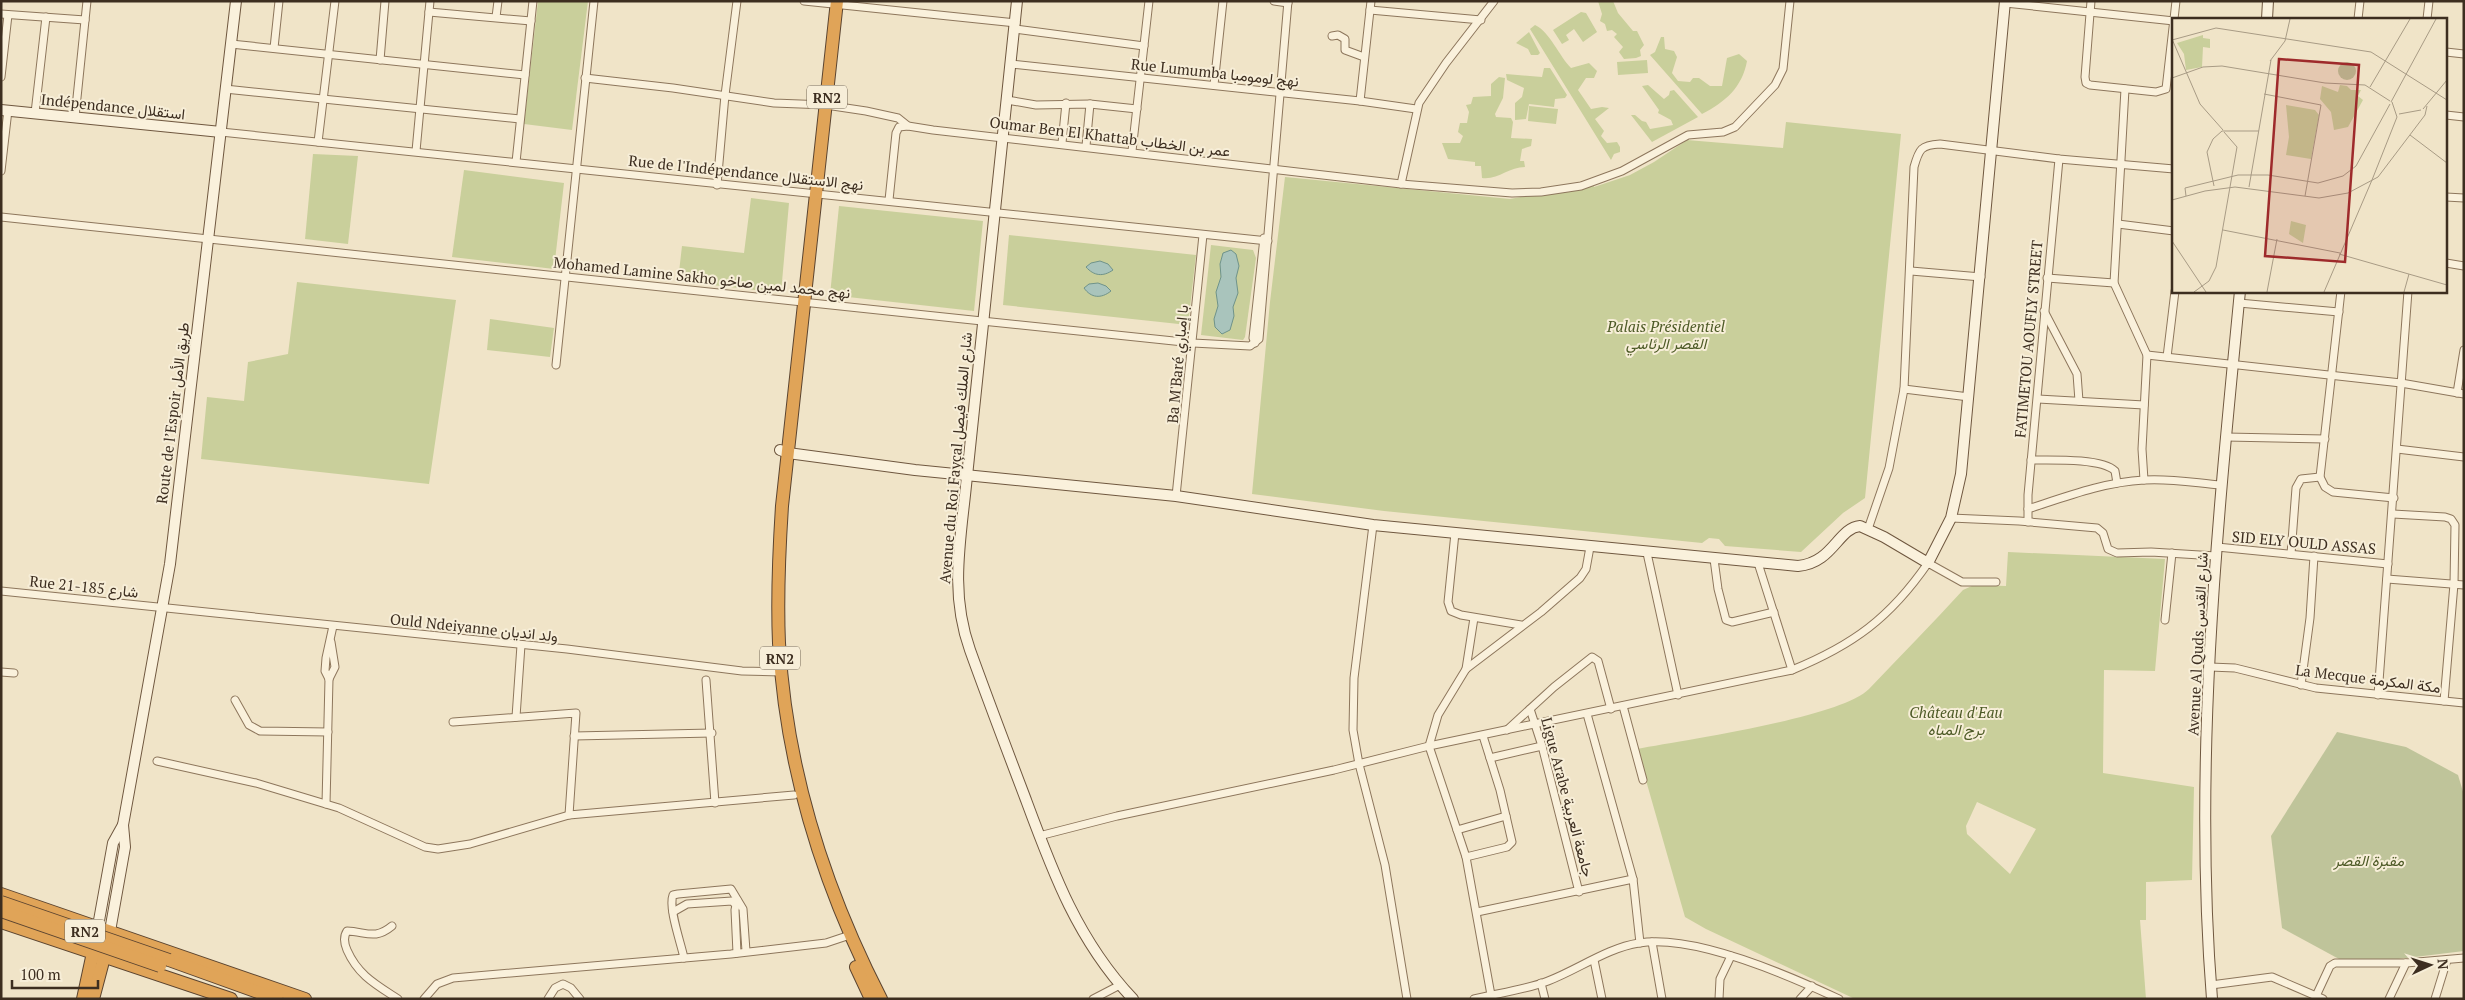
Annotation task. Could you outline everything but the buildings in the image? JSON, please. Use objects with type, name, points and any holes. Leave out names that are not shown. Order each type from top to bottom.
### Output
[{"type":"highway","name":"RN2","points":[[833,3],[784,452],[778,587],[777,672],[782,735],[794,795],[818,874],[867,981],[871,999]]},
{"type":"highway","name":"RN2","points":[[777,672],[802,794],[824,871],[846,936]]},
{"type":"highway","points":[[1,894],[305,999]]},
{"type":"highway","name":"RN2","points":[[1,902],[260,999]]},
{"type":"highway","name":"RN2","points":[[1,911],[277,999]]},
{"type":"highway","points":[[1,922],[230,999]]},
{"type":"highway","name":"Route de l’Espoir طريق الأمل","points":[[94,999],[98,956],[98,926]]},
{"type":"highway","name":"Route de l’Espoir طريق الأمل","points":[[83,999],[98,956],[110,931]]},
{"type":"highway","name":"RN2","points":[[867,981],[881,999]]},
{"type":"street","points":[[75,117],[87,1]]},
{"type":"street","name":"Route de l’Espoir طريق الأمل","points":[[110,931],[125,846],[123,825],[163,608],[179,496],[236,1]]},
{"type":"street","points":[[274,48],[279,1]]},
{"type":"street","points":[[318,142],[335,1]]},
{"type":"street","points":[[380,60],[386,1]]},
{"type":"street","points":[[416,151],[430,1]]},
{"type":"street","points":[[496,17],[498,1]]},
{"type":"street","points":[[516,162],[533,1]]},
{"type":"street","points":[[556,365],[575,168],[594,1]]},
{"type":"street","points":[[717,185],[725,95],[737,1]]},
{"type":"street","points":[[804,1],[1015,26],[1144,46]]},
{"type":"street","name":"Avenue du Roi Fayçal شارع الملك فيصل","points":[[1017,1],[982,321],[958,565],[957,598],[961,621],[970,650],[1039,836],[1069,909],[1083,934],[1120,985],[1134,999]]},
{"type":"street","points":[[1132,151],[1149,1]]},
{"type":"street","points":[[1214,85],[1222,1]]},
{"type":"street","points":[[1266,238],[1278,92],[1288,2],[1274,1]]},
{"type":"street","points":[[1360,100],[1371,1]]},
{"type":"street","points":[[1401,184],[1416,109],[1446,63],[1494,1]]},
{"type":"street","name":"Oumar Ben El Khattab عمر بن الخطاب","points":[[585,78],[725,95],[774,103],[822,105],[886,114],[898,118],[908,126],[1401,184],[1512,193],[1568,189],[1628,168],[1683,137],[1723,132],[1735,127],[1769,92],[1780,77],[1783,69],[1790,1]]},
{"type":"street","points":[[2091,1],[2086,83],[2096,86],[2156,92],[2166,89],[2172,37]]},
{"type":"street","points":[[2174,18],[2176,1]]},
{"type":"street","points":[[2267,18],[2268,1]]},
{"type":"street","points":[[2358,18],[2360,1]]},
{"type":"street","points":[[2427,18],[2429,1]]},
{"type":"street","points":[[1039,836],[1117,816],[1359,764],[1429,746],[1792,670],[1809,663],[1865,632],[1907,593],[1928,563],[1951,518],[1961,474],[1981,277],[2005,2],[2172,20]]},
{"type":"street","points":[[1370,10],[1481,20]]},
{"type":"street","points":[[429,12],[531,21]]},
{"type":"street","points":[[2,72],[5,15],[85,20]]},
{"type":"street","points":[[35,113],[46,17]]},
{"type":"street","points":[[1332,36],[1345,39],[1345,50],[1364,57]]},
{"type":"street","points":[[231,44],[525,75]]},
{"type":"street","points":[[2448,52],[2464,54]]},
{"type":"street","name":"Rue Lumumba نهج لومومبا","points":[[1011,64],[1360,100],[1416,109]]},
{"type":"street","points":[[225,89],[520,119]]},
{"type":"street","points":[[2125,89],[2114,283],[2147,355],[2144,405],[2144,480]]},
{"type":"street","points":[[1007,100],[1036,105],[1066,103],[1137,109]]},
{"type":"street","points":[[1062,143],[1066,103]]},
{"type":"street","points":[[1086,146],[1090,104]]},
{"type":"street","points":[[1,171],[5,110]]},
{"type":"street","name":"Indépendance استقلال","points":[[5,110],[221,132]]},
{"type":"street","points":[[2448,115],[2464,116]]},
{"type":"street","points":[[889,200],[896,133],[899,127],[908,126]]},
{"type":"street","name":"Rue de l'Indépendance نهج الاستقلال","points":[[221,132],[416,151],[717,185],[889,200],[1203,236],[1266,238]]},
{"type":"street","points":[[1868,529],[1889,468],[1904,389],[1911,271],[1914,167],[1919,152],[1927,145],[1940,144],[2172,169]]},
{"type":"street","name":"FATIMETOU AOUFLY STREET","points":[[2028,522],[2031,460],[2059,158]]},
{"type":"street","points":[[2448,197],[2464,198]]},
{"type":"street","name":"Mohamed Lamine Sakho نهج محمد لمين صاخو","points":[[1,217],[1245,347],[1255,343],[1253,338],[1266,238]]},
{"type":"street","points":[[2118,224],[2172,231]]},
{"type":"street","name":"Ba M'Baré با إمباري","points":[[1176,496],[1203,236]]},
{"type":"street","points":[[2448,263],[2464,266]]},
{"type":"street","points":[[1911,271],[1981,277]]},
{"type":"street","points":[[2047,278],[2114,283]]},
{"type":"street","points":[[2167,357],[2175,292]]},
{"type":"street","name":"Avenue Al Quds شارع القدس","points":[[2212,999],[2205,826],[2210,667],[2221,485],[2240,292]]},
{"type":"street","points":[[2341,292],[2320,477],[2325,487],[2333,492],[2394,498]]},
{"type":"street","points":[[2378,695],[2393,514],[2408,292]]},
{"type":"street","points":[[2239,303],[2339,312]]},
{"type":"street","points":[[2044,311],[2077,374],[2079,401]]},
{"type":"street","points":[[2147,355],[2401,383],[2460,393],[2464,350]]},
{"type":"street","points":[[1904,389],[1969,397]]},
{"type":"street","points":[[2038,399],[2144,405]]},
{"type":"street","points":[[2226,437],[2325,439]]},
{"type":"street","points":[[2397,449],[2464,457]]},
{"type":"street","points":[[784,452],[915,470],[1176,496],[1372,525],[1647,553],[1798,566],[1814,563],[1825,556],[1852,529],[1860,526],[1962,582],[1996,582]]},
{"type":"street","points":[[2031,460],[2068,461],[2109,466],[2115,471],[2117,483]]},
{"type":"street","points":[[2292,554],[2296,488],[2301,479],[2320,477]]},
{"type":"street","points":[[2028,509],[2117,483],[2144,480],[2221,485]]},
{"type":"street","points":[[2393,514],[2445,517],[2453,521],[2454,584],[2444,701]]},
{"type":"street","points":[[1951,518],[2028,522]]},
{"type":"street","name":"SID ELY OULD ASSAS","points":[[2028,522],[2097,528],[2103,533],[2108,549],[2117,553],[2217,552],[2292,554],[2388,564]]},
{"type":"street","points":[[1372,525],[1352,704],[1353,730],[1359,764],[1380,842],[1407,999]]},
{"type":"street","points":[[1455,533],[1449,607],[1455,614],[1521,625]]},
{"type":"street","points":[[1491,995],[1466,857],[1429,746],[1434,724],[1466,669],[1521,625],[1541,612],[1580,578],[1586,568],[1590,546]]},
{"type":"street","points":[[1647,553],[1678,695]]},
{"type":"street","points":[[2165,620],[2172,553]]},
{"type":"street","points":[[2302,685],[2310,618],[2314,556]]},
{"type":"street","points":[[1714,559],[1715,576],[1726,620],[1732,622],[1774,612]]},
{"type":"street","points":[[1758,563],[1792,670]]},
{"type":"street","points":[[2387,579],[2464,585]]},
{"type":"street","name":"Rue 21-185 شارع","points":[[1,591],[163,608]]},
{"type":"street","name":"Ould Ndeiyanne ولد انديان","points":[[163,608],[521,645],[742,671],[777,672]]},
{"type":"street","points":[[1466,669],[1474,618]]},
{"type":"street","points":[[326,804],[329,679],[335,667],[331,642],[332,626]]},
{"type":"street","points":[[516,717],[521,645]]},
{"type":"street","points":[[1507,730],[1592,657],[1598,661],[1611,709]]},
{"type":"street","name":"La Mecque مكة المكرمة","points":[[2210,667],[2236,668],[2302,685],[2378,695],[2464,703]]},
{"type":"street","points":[[1,672],[14,674]]},
{"type":"street","points":[[706,680],[712,734],[715,803]]},
{"type":"street","points":[[235,700],[249,725],[260,730],[328,732]]},
{"type":"street","points":[[1623,706],[1643,780]]},
{"type":"street","name":"Ligue Arabe جامعة العربية","points":[[1530,709],[1542,746],[1579,892]]},
{"type":"street","points":[[453,722],[576,713],[569,815]]},
{"type":"street","points":[[1588,714],[1633,879],[1640,943]]},
{"type":"street","points":[[574,736],[712,734]]},
{"type":"street","points":[[1466,857],[1510,846],[1512,839],[1483,736]]},
{"type":"street","points":[[1490,758],[1542,746]]},
{"type":"street","points":[[157,761],[256,783],[326,804],[426,847],[438,849],[470,844],[569,815],[794,795]]},
{"type":"street","points":[[1457,830],[1506,816]]},
{"type":"street","name":"Route de l’Espoir طريق الأمل","points":[[98,926],[112,843],[123,825]]},
{"type":"street","points":[[1477,912],[1579,892],[1633,879]]},
{"type":"street","points":[[684,958],[672,912],[673,896],[678,894],[731,889],[743,909],[746,951]]},
{"type":"street","points":[[672,912],[687,904],[737,901]]},
{"type":"street","points":[[737,901],[737,953]]},
{"type":"street","points":[[392,926],[382,933],[375,935],[347,931],[344,934],[345,944],[354,965],[370,982],[398,999]]},
{"type":"street","points":[[424,999],[437,984],[453,978],[737,953],[826,943],[846,936]]},
{"type":"street","points":[[1652,942],[1662,999]]},
{"type":"street","points":[[1474,999],[1541,983],[1610,952],[1640,943],[1652,942],[1682,945],[1731,956],[1764,966],[1838,999]]},
{"type":"street","points":[[1719,999],[1720,979],[1731,956]]},
{"type":"street","points":[[2316,996],[2330,966],[2335,963],[2406,963],[2464,958]]},
{"type":"street","points":[[1594,960],[1602,999]]},
{"type":"street","points":[[2435,999],[2447,960]]},
{"type":"street","points":[[2389,999],[2406,963]]},
{"type":"street","points":[[2211,985],[2272,977],[2323,999]]},
{"type":"street","points":[[863,999],[867,981]]},
{"type":"street","points":[[1541,983],[1545,999]]},
{"type":"street","points":[[548,999],[554,988],[563,984],[570,988],[580,999]]},
{"type":"street","points":[[1093,999],[1120,985]]},
{"type":"street","points":[[1800,999],[1812,986]]},
{"type":"green space","points":[[538,1],[588,1],[572,130],[524,124]]},
{"type":"green space","points":[[1598,1],[1613,1],[1618,13],[1633,31],[1637,31],[1644,45],[1640,50],[1641,56],[1624,59],[1619,52],[1623,47],[1614,37],[1617,34],[1612,30],[1607,31],[1605,24],[1600,21],[1602,14]]},
{"type":"green space","points":[[1581,12],[1586,13],[1597,32],[1583,42],[1574,29],[1566,35],[1569,40],[1562,44],[1553,30]]},
{"type":"green space","points":[[1535,25],[1545,33],[1571,68],[1589,63],[1597,71],[1594,78],[1586,78],[1578,90],[1591,109],[1609,108],[1595,119],[1604,131],[1601,136],[1607,143],[1617,142],[1620,147],[1620,152],[1614,154],[1611,160],[1530,29]]},
{"type":"green space","points":[[1529,32],[1540,53],[1538,55],[1531,55],[1528,49],[1516,43]]},
{"type":"green space","points":[[1661,37],[1664,37],[1665,49],[1674,51],[1677,57],[1672,73],[1678,81],[1690,82],[1693,78],[1699,78],[1710,86],[1722,86],[1727,58],[1739,54],[1747,61],[1745,71],[1737,86],[1725,99],[1702,114],[1650,55],[1655,52]]},
{"type":"green space","points":[[1647,60],[1648,73],[1618,75],[1617,62]]},
{"type":"green space","points":[[1544,68],[1550,68],[1567,95],[1565,98],[1555,99],[1554,107],[1529,104],[1526,119],[1515,120],[1515,103],[1522,97],[1524,88],[1507,80],[1506,74],[1542,77]]},
{"type":"green space","points":[[1499,77],[1505,78],[1503,98],[1495,114],[1496,117],[1511,118],[1513,122],[1511,138],[1532,139],[1531,146],[1522,149],[1520,161],[1524,161],[1525,167],[1493,177],[1482,178],[1481,166],[1475,166],[1475,162],[1448,159],[1442,143],[1460,143],[1463,136],[1458,132],[1460,123],[1467,123],[1469,112],[1466,105],[1471,104],[1473,97],[1491,96],[1491,84]]},
{"type":"green space","points":[[1648,85],[1664,99],[1669,95],[1670,91],[1674,90],[1698,117],[1652,142],[1631,115],[1635,115],[1646,122],[1650,129],[1673,125],[1671,120],[1658,113],[1659,110],[1642,86]]},
{"type":"green space","points":[[1529,106],[1558,109],[1556,124],[1528,121]]},
{"type":"green space","name":"Palais Présidentiel القصر الرئاسي","points":[[1786,122],[1901,134],[1865,498],[1843,513],[1801,552],[1725,546],[1719,539],[1709,538],[1702,543],[1384,511],[1252,494],[1270,302],[1285,177],[1510,199],[1593,183],[1594,187],[1630,175],[1687,140],[1783,148]]},
{"type":"green space","points":[[313,154],[358,156],[348,244],[305,239]]},
{"type":"green space","points":[[464,170],[564,183],[554,269],[452,257]]},
{"type":"green space","points":[[751,198],[789,203],[781,293],[678,281],[682,246],[744,253]]},
{"type":"green space","points":[[839,206],[983,221],[974,311],[830,295]]},
{"type":"green space","points":[[1009,235],[1196,255],[1188,325],[1003,305]]},
{"type":"green space","points":[[1211,245],[1253,250],[1256,258],[1245,337],[1243,340],[1201,335]]},
{"type":"green space","points":[[297,282],[456,300],[429,484],[201,459],[207,397],[244,401],[248,362],[288,354]]},
{"type":"green space","points":[[490,319],[554,328],[550,357],[487,350]]},
{"type":"green space","name":"Château d'Eau برج المياه","points":[[2008,552],[2165,559],[2155,671],[2104,670],[2103,773],[2194,787],[2192,880],[2146,882],[2146,920],[2140,920],[2146,999],[1855,999],[1706,929],[1685,917],[1637,749],[1760,726],[1795,718],[1853,700],[1869,689],[1963,590],[1974,585],[2006,586]],"holes":[[[1977,802],[2036,829],[2010,874],[1967,834],[1966,826]]]},
{"type":"green space","name":"مقبرة القصر","points":[[2337,732],[2406,747],[2458,775],[2464,795],[2464,951],[2374,962],[2339,959],[2282,928],[2271,836]]},
{"type":"water","points":[[1231,250],[1236,254],[1239,266],[1236,278],[1238,293],[1233,307],[1234,316],[1230,330],[1222,334],[1215,327],[1214,319],[1218,306],[1216,292],[1221,277],[1220,264],[1223,253]]},
{"type":"water","points":[[1100,261],[1108,264],[1113,270],[1106,274],[1099,274],[1092,272],[1086,267],[1091,263]]},
{"type":"water","points":[[1098,283],[1106,286],[1111,291],[1104,295],[1096,296],[1090,294],[1084,288],[1089,284]]}]
